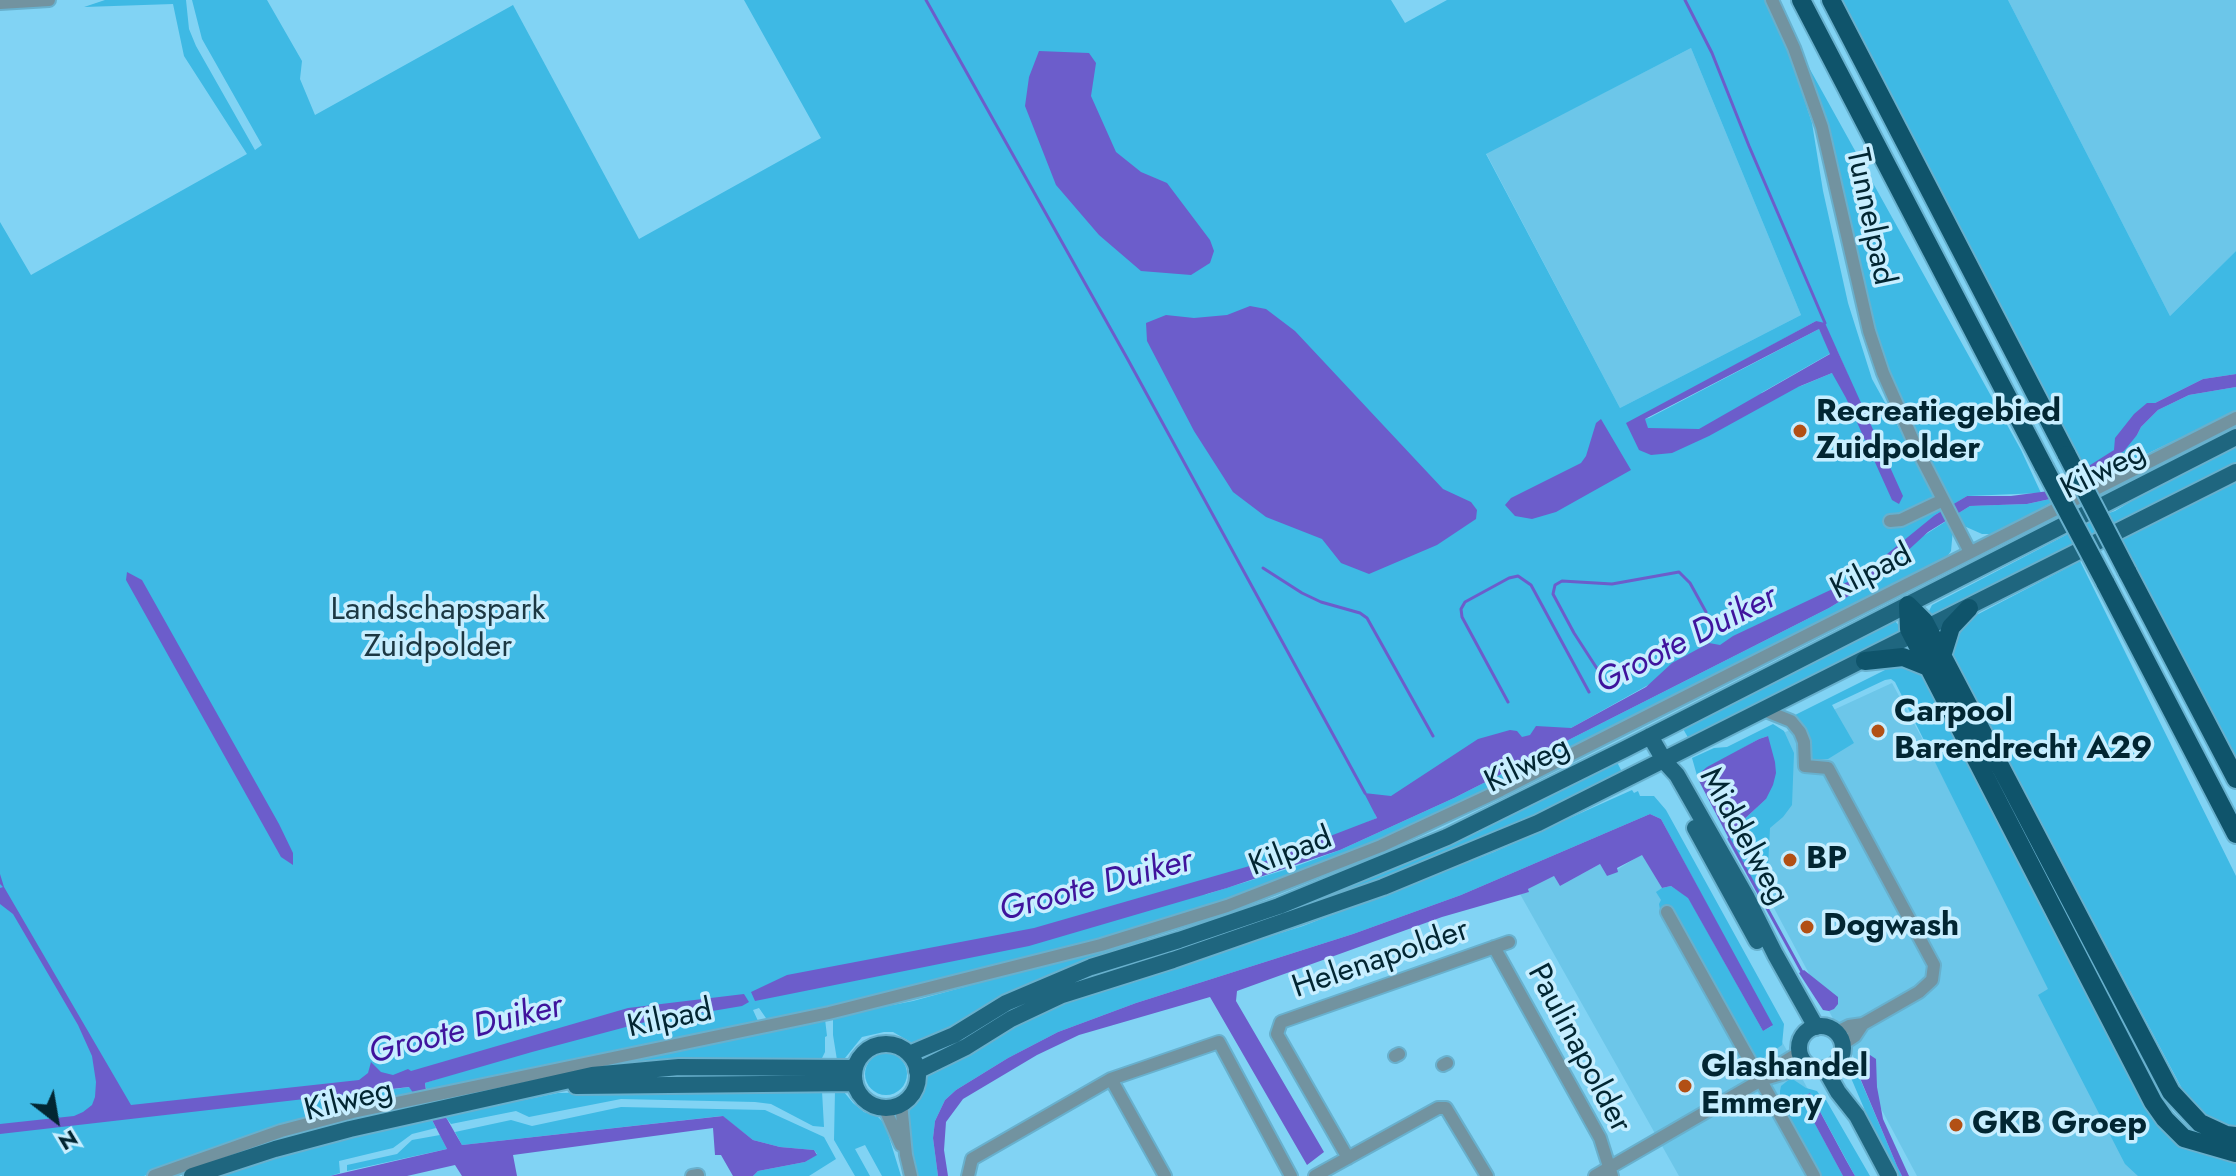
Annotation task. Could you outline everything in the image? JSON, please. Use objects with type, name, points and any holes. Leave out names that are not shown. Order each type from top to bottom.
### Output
[{"type":"highway","points":[[1801,0],[2236,834]]},
{"type":"highway","points":[[1831,0],[2236,779]]},
{"type":"highway","points":[[1908,605],[2153,1102],[2184,1138],[2236,1153]]},
{"type":"highway","points":[[1935,661],[1951,627],[1969,608]]},
{"type":"highway","points":[[1865,661],[1903,657],[1935,661]]},
{"type":"highway","points":[[1935,661],[2171,1092],[2200,1123],[2226,1135],[2236,1136]]},
{"type":"main road","name":"Kilweg","points":[[909,1054],[954,1035],[1031,991],[1091,967],[1265,911],[1447,837],[2236,437]]},
{"type":"main road","name":"Kilweg","points":[[917,1071],[966,1047],[1011,1019],[1062,995],[1383,887],[1538,823],[1665,762],[2236,472]]},
{"type":"main road","name":"Middelweg","points":[[1650,736],[1665,762],[1677,775],[1747,898],[1812,1029]]},
{"type":"main road","points":[[1831,1028],[1840,1038],[1841,1058],[1831,1066],[1811,1067],[1802,1057],[1800,1044],[1812,1029],[1831,1028]]},
{"type":"main road","points":[[892,1044],[909,1054],[917,1071],[916,1087],[901,1103],[884,1107],[865,1100],[855,1075],[866,1051],[878,1045],[892,1044]]},
{"type":"main road","points":[[1831,1066],[1889,1176]]},
{"type":"main road","name":"Kilweg","points":[[192,1176],[414,1107],[441,1102],[566,1087],[855,1075]]},
{"type":"street","points":[[0,3],[49,0]]},
{"type":"street","name":"Tunnelpad","points":[[1772,0],[1799,59],[1822,127],[1869,331],[1883,373],[1970,552]]},
{"type":"street","name":"Kilpad","points":[[441,1102],[916,993],[1101,945],[1227,906],[1381,846],[1452,814],[1621,732],[2236,418]]},
{"type":"street","points":[[1890,521],[1901,520],[1945,503]]},
{"type":"street","points":[[1766,711],[1791,721],[1800,732],[1804,742],[1805,766],[1828,768],[1934,965],[1932,980],[1919,992],[1863,1024],[1855,1036],[1840,1038]]},
{"type":"street","points":[[1667,912],[1814,1176]]},
{"type":"street","name":"Helenapolder","points":[[1348,1158],[1277,1034],[1281,1022],[1509,942]]},
{"type":"street","name":"Paulinapolder","points":[[1494,947],[1600,1138],[1610,1172]]},
{"type":"street","points":[[1876,1017],[1883,1030]]},
{"type":"street","points":[[968,1176],[972,1159],[1111,1079],[1219,1042],[1291,1176]]},
{"type":"street","points":[[1595,1176],[1610,1172],[1761,1080],[1779,1065],[1802,1057]]},
{"type":"street","points":[[1111,1079],[1165,1176]]},
{"type":"street","points":[[901,1103],[911,1176]]},
{"type":"street","points":[[154,1176],[281,1131],[414,1107]]},
{"type":"street","points":[[884,1107],[906,1155]]},
{"type":"street","points":[[1315,1176],[1438,1108],[1446,1108],[1487,1176]]},
{"type":"shaded area","points":[[2008,0],[2236,0],[2236,251],[2170,316]]},
{"type":"shaded area","points":[[1691,48],[1801,315],[1620,408],[1486,153]]},
{"type":"shaded area","points":[[1039,51],[1089,53],[1096,63],[1091,96],[1116,152],[1141,172],[1167,183],[1210,240],[1214,251],[1210,263],[1191,275],[1141,271],[1099,235],[1056,185],[1025,106],[1029,77]]},
{"type":"shaded area","points":[[1250,306],[1266,309],[1295,331],[1443,489],[1471,502],[1477,510],[1476,519],[1437,545],[1369,574],[1341,563],[1322,539],[1266,517],[1233,492],[1194,431],[1147,341],[1146,323],[1166,315],[1194,318],[1227,315]]},
{"type":"shaded area","points":[[1816,321],[1825,323],[1903,496],[1899,504],[1892,500],[1832,373],[1798,387],[1672,453],[1651,455],[1639,450],[1626,423]],"holes":[[[1819,329],[1830,354],[1699,429],[1648,428],[1645,419]]]},
{"type":"shaded area","points":[[2236,374],[2236,387],[2189,395],[2158,410],[2124,451],[2050,499],[2027,504],[1970,506],[1928,532],[1877,579],[1829,608],[1454,798],[1340,850],[1227,888],[1029,946],[755,1001],[751,992],[787,975],[1034,928],[1260,863],[1377,818],[1364,793],[1391,796],[1478,739],[1510,730],[1517,731],[1522,737],[1530,735],[1536,726],[1571,728],[1646,687],[1672,663],[1709,643],[1720,645],[1860,576],[1935,515],[1967,496],[2011,496],[2049,491],[2114,450],[2115,438],[2147,403],[2155,403],[2203,379]]},
{"type":"shaded area","points":[[1601,419],[1631,470],[1556,512],[1532,519],[1515,516],[1505,505],[1511,498],[1581,463],[1596,423]]},
{"type":"shaded area","points":[[127,572],[142,580],[279,824],[293,853],[293,865],[281,857],[126,580]]},
{"type":"shaded area","points":[[1892,683],[2160,1176],[1917,1176],[1743,850],[1779,735]]},
{"type":"shaded area","points":[[1768,736],[1775,762],[1773,785],[1766,799],[1738,825],[1729,839],[1698,779],[1707,767]]},
{"type":"shaded area","points":[[1650,814],[1661,819],[1773,1025],[1763,1031],[1688,898],[1671,886],[1662,888],[1642,855],[1607,876],[1600,864],[1560,886],[1554,876],[1528,889],[1529,892],[1442,917],[1237,991],[1236,1001],[1324,1152],[1307,1165],[1210,997],[1079,1035],[1037,1055],[963,1099],[946,1122],[944,1150],[948,1176],[938,1176],[933,1138],[935,1121],[945,1100],[1008,1058],[1058,1032],[1461,895]]},
{"type":"shaded area","points":[[1642,854],[1662,888],[1773,1025],[1810,1093],[1802,1097],[1843,1176],[1679,1176],[1520,894],[1529,892],[1528,889],[1554,876],[1560,886],[1600,864],[1607,876]]},
{"type":"shaded area","points":[[0,874],[4,887],[131,1105],[359,1080],[368,1073],[371,1062],[381,1072],[393,1075],[628,1008],[744,994],[749,1002],[742,1006],[641,1023],[425,1083],[426,1090],[462,1145],[723,1116],[753,1140],[780,1147],[814,1150],[817,1155],[805,1162],[758,1171],[753,1176],[733,1176],[721,1155],[715,1155],[713,1128],[513,1155],[517,1176],[462,1176],[455,1165],[407,1176],[330,1176],[447,1149],[431,1118],[409,1087],[0,1134],[0,1124],[74,1116],[83,1112],[92,1105],[96,1082],[92,1056],[78,1025],[13,914],[0,904],[0,888],[3,887]]},
{"type":"shaded area","points":[[1804,970],[1838,997],[1834,1009],[1823,1010],[1799,973]]},
{"type":"shaded area","points":[[1870,1055],[1876,1059],[1883,1119],[1909,1176],[1902,1176],[1897,1166],[1860,1078]]},
{"type":"shaded area","points":[[1810,1093],[1855,1176],[1843,1176],[1801,1098]]},
{"type":"green space","name":"Landschapspark Zuidpolder","points":[[105,0],[186,0],[189,29],[196,46],[255,150],[262,145],[202,39],[192,0],[267,0],[302,61],[300,79],[315,115],[513,5],[639,239],[821,138],[744,0],[1391,0],[1405,23],[1447,0],[1765,0],[1782,32],[1812,123],[1823,191],[1848,303],[1872,379],[1944,510],[1935,515],[1920,538],[1948,520],[1953,529],[1951,551],[1946,558],[1478,798],[1322,866],[1236,898],[1035,958],[768,1021],[759,1008],[753,1010],[758,1021],[756,1024],[427,1092],[425,1083],[440,1078],[387,1090],[410,1087],[415,1094],[284,1125],[144,1176],[0,1176],[0,222],[31,275],[247,154],[184,56],[173,4],[84,7]],"holes":[[[1691,48],[1801,315],[1620,408],[1486,154]],[[1816,321],[1837,350],[1848,375],[1832,373],[1801,386],[1761,393],[1831,353],[1819,329],[1649,418],[1633,421]],[[1877,579],[1829,608],[1454,798],[1340,850],[1204,895],[1377,818],[1375,814],[1571,728],[1650,684]]]},
{"type":"green space","points":[[1839,0],[2008,0],[2170,316],[2236,251],[2236,374],[2203,379],[2155,403],[2115,450],[2086,470]]},
{"type":"green space","points":[[1797,46],[2021,450],[2041,493],[1967,496],[1954,504],[1951,500],[1889,378]]},
{"type":"green space","points":[[2236,387],[2236,411],[2107,473],[1993,534],[1982,534],[1964,526],[1957,514],[1970,506],[2027,504],[2050,499],[2137,435],[2158,410],[2189,395]]},
{"type":"green space","points":[[2236,445],[2236,462],[2120,521],[2092,540],[2071,545],[1932,616],[1929,611],[1932,605],[2066,535],[2083,522],[2115,511],[2163,482]]},
{"type":"green space","points":[[2236,481],[2236,759],[2121,540]]},
{"type":"green space","points":[[2080,561],[2236,876],[2236,1128],[2202,1113],[2188,1100],[1952,655],[1951,639],[1965,621]]},
{"type":"green space","points":[[1895,621],[1904,631],[1690,741],[1682,727],[1888,622]]},
{"type":"green space","points":[[1917,665],[2180,1140],[2199,1153],[2236,1163],[2236,1176],[2138,1176],[2125,1164],[2038,995],[2048,989],[1895,682],[1885,680],[1832,705],[1854,743],[1828,759],[1814,760],[1810,757],[1791,717],[1889,668]]},
{"type":"green space","points":[[1773,724],[1784,731],[1794,753],[1792,805],[1770,828],[1766,906],[1729,839],[1738,825],[1766,799],[1768,736],[1701,772],[1698,779],[1692,758],[1714,748],[1727,747]]},
{"type":"green space","points":[[1616,760],[1623,774],[1412,871],[1143,964],[944,1052],[942,1047],[998,1015],[1072,981],[1209,938],[1366,879]]},
{"type":"green space","points":[[1632,790],[1634,793],[1638,791],[1640,796],[1654,796],[1666,810],[1784,1024],[1782,1045],[1759,1061],[1753,1058],[1672,909],[1668,906],[1660,910],[1661,900],[1656,892],[1662,888],[1671,886],[1688,897],[1763,1031],[1772,1026],[1661,819],[1650,814],[1461,895],[1058,1032],[1008,1058],[945,1100],[935,1121],[933,1138],[938,1176],[916,1176],[907,1116],[928,1076],[1016,1024],[1074,997],[1303,926],[1494,852]]},
{"type":"green space","points":[[1147,937],[1147,941],[1044,977],[1005,995],[946,1031],[916,1045],[893,1032],[884,1032],[862,1037],[845,1058],[837,1060],[833,1018],[837,1016],[913,1001]]},
{"type":"green space","points":[[825,1019],[827,1036],[820,1062],[682,1063],[223,1159],[178,1176],[166,1176],[253,1145],[334,1123]]},
{"type":"green space","points":[[886,1053],[901,1059],[907,1074],[901,1089],[886,1095],[871,1089],[865,1074],[871,1059]]},
{"type":"green space","points":[[1858,1074],[1902,1176],[1895,1176],[1888,1164],[1851,1078]]},
{"type":"green space","points":[[1791,1078],[1817,1091],[1826,1100],[1870,1176],[1855,1176],[1810,1093],[1801,1098],[1843,1176],[1818,1176],[1783,1112],[1786,1110],[1780,1100],[1781,1086]]},
{"type":"green space","points":[[835,1090],[844,1092],[864,1112],[877,1116],[885,1124],[901,1176],[882,1176],[865,1145],[855,1149],[870,1176],[855,1176],[834,1140]]},
{"type":"green space","points":[[822,1091],[824,1127],[813,1126],[771,1104],[755,1102],[621,1099],[529,1117],[516,1111],[451,1124],[445,1116],[558,1093]]},
{"type":"green space","points":[[621,1107],[765,1110],[824,1137],[836,1159],[809,1176],[753,1176],[758,1171],[805,1162],[817,1154],[814,1150],[780,1147],[753,1140],[722,1116],[462,1145],[455,1132],[511,1120],[532,1126]]},
{"type":"green space","points":[[431,1118],[436,1128],[412,1134],[393,1148],[339,1161],[340,1173],[330,1176],[212,1176],[296,1149]]},
{"type":"green space","points":[[440,1135],[447,1149],[347,1171],[347,1165],[397,1154],[412,1140]]},
{"type":"waterway","points":[[926,0],[1127,358],[1365,793]]},
{"type":"waterway","points":[[1685,0],[1712,53],[1825,323]]},
{"type":"waterway","points":[[1263,568],[1302,593],[1367,618],[1433,736]]},
{"type":"waterway","name":"Groote Duiker","points":[[1607,684],[1553,594],[1555,585],[1562,581],[1612,584],[1679,572],[1690,583],[1706,612]]},
{"type":"waterway","name":"Groote Duiker","points":[[1508,702],[1462,617],[1461,609],[1465,602],[1518,576],[1531,585],[1589,692]]},
{"type":"waterway","points":[[1729,839],[1802,972]]},
{"type":"place","name":"Recreatiegebied Zuidpolder","points":[[1800,431]]},
{"type":"place","name":"Carpool Barendrecht A29","points":[[1878,731]]},
{"type":"place","name":"BP","points":[[1790,860]]},
{"type":"place","name":"Dogwash","points":[[1807,927]]},
{"type":"place","name":"Glashandel Emmery","points":[[1685,1086]]},
{"type":"place","name":"GKB Groep","points":[[1956,1125]]}]
